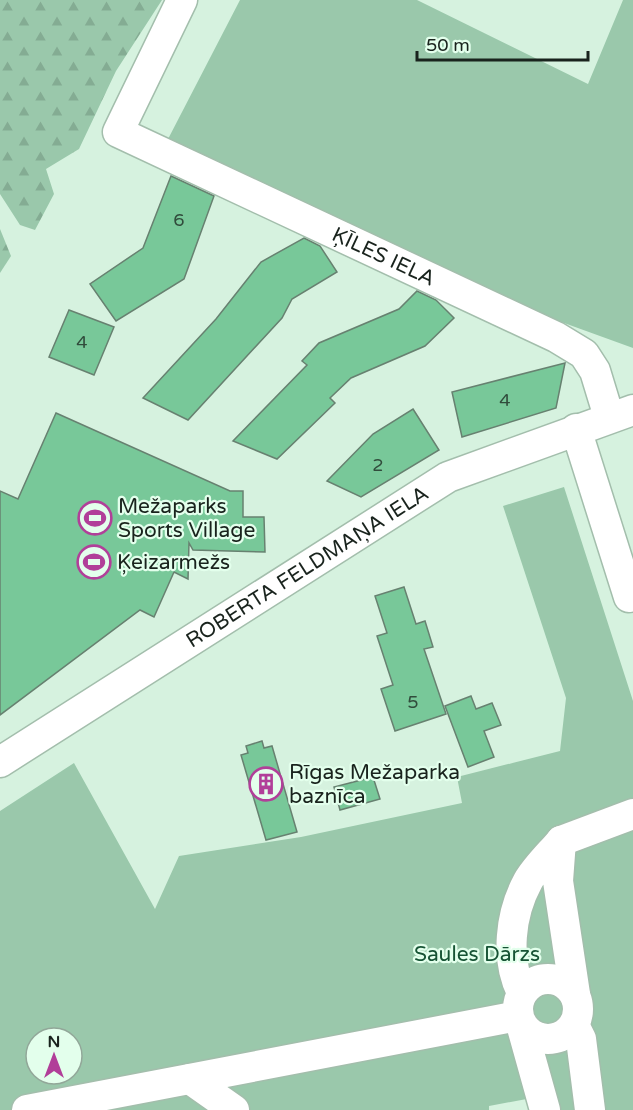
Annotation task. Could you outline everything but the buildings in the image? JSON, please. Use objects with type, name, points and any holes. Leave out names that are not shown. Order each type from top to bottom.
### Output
[{"type":"street","name":"ĶĪLES IELA","points":[[182,0],[118,132],[556,337],[584,354],[621,414]]},
{"type":"street","name":"ROBERTA FELDMAŅA IELA","points":[[0,762],[448,477],[621,414]]},
{"type":"street","points":[[576,429],[629,597]]},
{"type":"street","points":[[545,1110],[520,1011],[514,977],[511,930],[529,880],[561,841],[633,814]]},
{"type":"street","points":[[520,1011],[532,1035],[547,1040],[563,1036],[574,1025],[579,1010],[558,880],[561,841]]},
{"type":"street","points":[[520,1011],[533,982],[549,978],[564,983],[575,994]]},
{"type":"street","points":[[29,1110],[520,1011]]},
{"type":"street","points":[[574,1025],[581,1039],[590,1110]]},
{"type":"street","points":[[190,1079],[234,1110]]},
{"type":"green space","points":[[0,0],[162,0],[116,71],[79,149],[46,169],[54,194],[35,230],[20,225],[0,194]]},
{"type":"green space","points":[[240,0],[417,0],[588,84],[623,0],[633,0],[633,348],[520,307],[167,141]]},
{"type":"green space","points":[[0,229],[11,256],[0,273]]},
{"type":"green space","name":"Saules Dārzs","points":[[564,487],[633,701],[633,1110],[553,1110],[532,1098],[489,1106],[489,1110],[0,1110],[0,811],[74,763],[155,909],[179,856],[301,837],[462,803],[457,777],[560,751],[566,698],[503,506]]},
{"type":"place","name":"Mežaparks Sports Village","points":[[95,518]]},
{"type":"place","name":"Ķeizarmežs","points":[[94,562]]},
{"type":"place","name":"Rīgas Mežaparka baznīca","points":[[266,784]]}]
